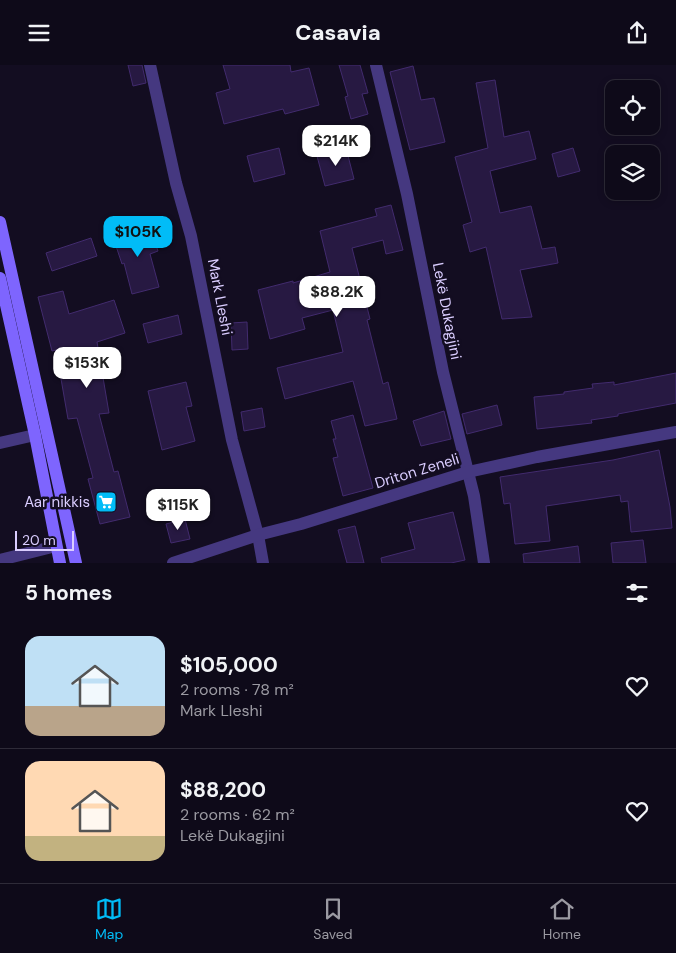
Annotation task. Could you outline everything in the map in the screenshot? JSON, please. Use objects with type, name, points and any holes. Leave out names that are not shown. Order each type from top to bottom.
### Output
[{"type":"main road","points":[[0,222],[76,563]]},
{"type":"main road","points":[[0,278],[35,435],[60,563]]},
{"type":"street","name":"Mark Lleshi","points":[[150,65],[176,183],[191,236],[232,440],[258,535],[263,563]]},
{"type":"street","name":"Lekë Dukagjini","points":[[376,65],[407,194],[443,372],[474,495],[484,563]]},
{"type":"street","name":"Driton Zeneli","points":[[173,563],[258,535],[310,521],[468,472],[537,457],[676,433]]},
{"type":"street","points":[[0,443],[35,435]]},
{"type":"street","points":[[0,560],[56,546]]},
{"type":"building","points":[[128,65],[142,65],[146,83],[133,86]]},
{"type":"building","points":[[223,65],[290,65],[291,72],[309,68],[319,105],[285,114],[283,109],[224,124],[216,93],[230,89]]},
{"type":"building","points":[[339,65],[360,65],[368,93],[362,94],[368,114],[351,119],[345,97],[348,96]]},
{"type":"building","points":[[413,66],[421,100],[434,98],[445,142],[410,150],[390,72]]},
{"type":"building","points":[[495,80],[504,137],[529,131],[536,159],[490,171],[500,213],[531,206],[542,249],[555,247],[558,263],[520,270],[532,317],[502,319],[486,247],[470,252],[463,225],[472,222],[455,157],[488,148],[476,83]]},
{"type":"building","points":[[279,148],[285,174],[254,182],[247,156]]},
{"type":"building","points":[[346,148],[354,179],[325,186],[317,156]]},
{"type":"building","points":[[573,148],[580,171],[558,177],[552,154]]},
{"type":"building","points":[[391,205],[403,250],[386,254],[383,240],[352,248],[370,319],[367,320],[383,384],[388,382],[397,419],[365,426],[353,381],[285,399],[277,368],[343,352],[333,310],[302,318],[305,329],[270,339],[258,290],[293,281],[293,283],[330,272],[320,231],[377,216],[375,209]]},
{"type":"building","points":[[149,225],[158,251],[150,254],[159,287],[132,294],[124,263],[122,264],[113,237]]},
{"type":"building","points":[[91,238],[97,256],[52,271],[46,253]]},
{"type":"building","points":[[63,291],[69,314],[114,300],[125,333],[97,342],[109,413],[99,414],[114,472],[118,471],[130,517],[100,524],[88,479],[93,478],[77,418],[68,419],[56,350],[52,351],[38,297]]},
{"type":"building","points":[[178,315],[182,334],[148,343],[143,324]]},
{"type":"building","points":[[247,322],[248,349],[232,350],[231,323]]},
{"type":"building","points":[[676,373],[676,403],[591,420],[592,423],[537,429],[534,397],[564,394],[564,392],[593,388],[592,384],[614,382],[614,385]]},
{"type":"building","points":[[186,382],[192,406],[186,407],[195,441],[162,450],[148,391]]},
{"type":"building","points":[[497,405],[502,425],[467,434],[462,414]]},
{"type":"building","points":[[262,408],[265,427],[244,431],[241,412]]},
{"type":"building","points":[[444,411],[451,439],[421,446],[413,421]]},
{"type":"building","points":[[353,415],[373,488],[343,496],[333,458],[338,457],[331,421]]},
{"type":"building","points":[[659,450],[672,528],[631,532],[628,501],[621,502],[620,495],[546,506],[550,541],[515,544],[510,503],[504,504],[500,477],[613,460]]},
{"type":"building","points":[[453,512],[465,560],[451,563],[382,563],[381,558],[415,549],[408,523]]},
{"type":"building","points":[[185,519],[190,539],[171,543],[166,524]]},
{"type":"building","points":[[355,526],[364,563],[347,563],[338,530]]},
{"type":"building","points":[[643,540],[646,563],[613,563],[611,543]]},
{"type":"building","points":[[578,546],[580,563],[524,563],[523,554]]},
{"type":"place","name":"Aar nikkis","points":[[106,502]]}]
